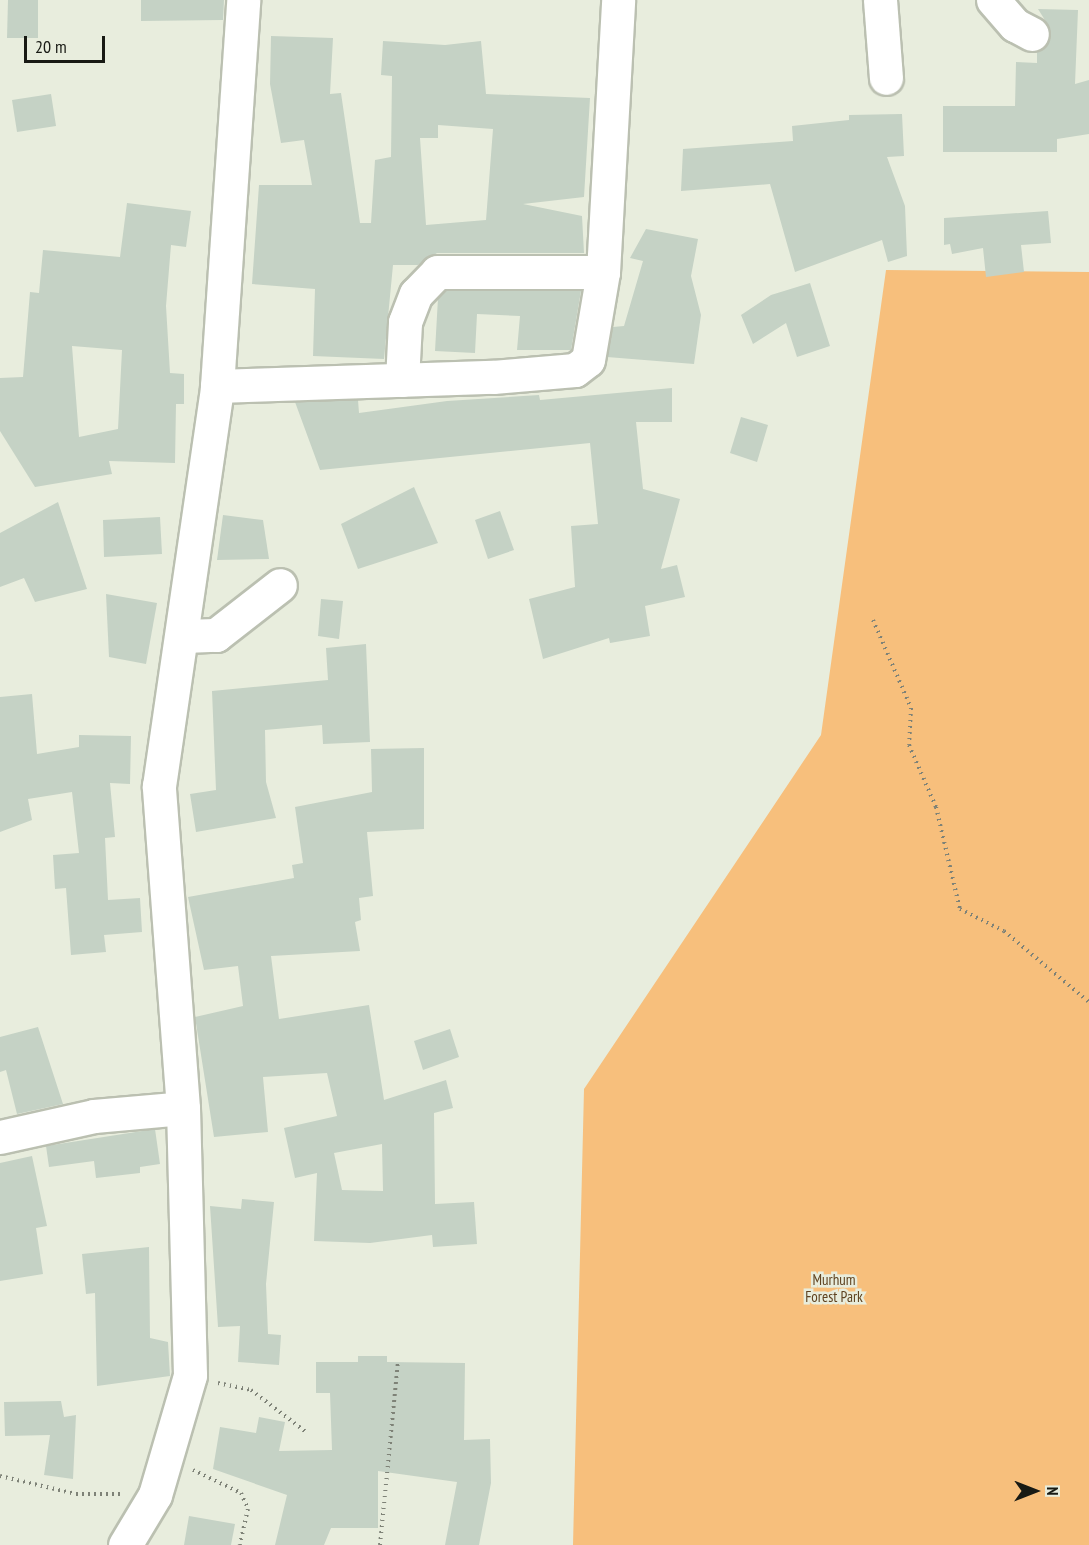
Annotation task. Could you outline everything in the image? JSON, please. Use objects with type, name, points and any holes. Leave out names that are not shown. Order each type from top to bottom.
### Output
[{"type":"street","points":[[125,1545],[155,1495],[168,1458],[190,1375],[183,1108],[159,786],[164,726],[184,636],[217,386],[243,0]]},
{"type":"street","points":[[217,386],[402,380],[575,370],[588,360],[595,344],[603,272],[618,0]]},
{"type":"street","points":[[880,0],[886,78]]},
{"type":"street","points":[[993,0],[1015,25],[1032,34]]},
{"type":"street","points":[[402,380],[405,322],[416,294],[437,272],[603,272]]},
{"type":"street","points":[[184,636],[216,635],[280,585]]},
{"type":"street","points":[[0,1137],[94,1116],[183,1108]]},
{"type":"path","points":[[873,620],[911,708],[909,745],[936,807],[960,909],[1004,931],[1089,1002]]},
{"type":"path","points":[[380,1545],[398,1361]]},
{"type":"path","points":[[190,1375],[251,1390],[306,1432]]},
{"type":"path","points":[[168,1458],[242,1493],[248,1509],[240,1545]]},
{"type":"path","points":[[0,1476],[76,1494],[155,1495]]},
{"type":"green space","name":"Murhum Forest Park","points":[[886,270],[1089,272],[1089,1545],[573,1545],[584,1089],[821,735]]},
{"type":"building","points":[[8,0],[38,0],[38,38],[7,38]]},
{"type":"building","points":[[141,0],[224,0],[223,20],[141,21]]},
{"type":"building","points":[[1038,9],[1078,10],[1075,84],[1089,80],[1089,134],[1057,139],[1057,152],[943,152],[943,106],[1015,106],[1016,62],[1037,63],[1037,51],[1049,42],[1048,25]]},
{"type":"building","points":[[271,36],[333,38],[330,94],[341,93],[360,223],[371,223],[375,160],[391,157],[392,76],[381,75],[383,41],[445,45],[481,41],[486,94],[590,98],[584,197],[523,204],[582,216],[584,253],[437,253],[418,265],[393,265],[384,359],[313,356],[315,289],[252,284],[259,185],[312,185],[304,140],[281,143],[270,84]],"holes":[[[438,125],[493,129],[486,220],[426,225],[420,138],[438,138]]]},
{"type":"building","points":[[51,94],[56,126],[17,132],[12,100]]},
{"type":"building","points":[[902,114],[904,156],[887,157],[905,206],[907,256],[888,262],[882,240],[795,272],[770,184],[681,191],[683,149],[793,141],[792,126],[849,120],[849,115]]},
{"type":"building","points":[[127,203],[191,211],[186,247],[171,245],[166,306],[170,373],[184,374],[184,404],[176,404],[175,463],[109,461],[112,474],[35,487],[0,431],[0,378],[23,377],[30,292],[39,293],[43,250],[120,257]],"holes":[[[72,346],[122,350],[118,429],[79,437]]]},
{"type":"building","points":[[1048,211],[1051,243],[1021,245],[1024,272],[986,277],[983,248],[952,254],[950,244],[944,245],[944,218]]},
{"type":"building","points":[[646,229],[698,239],[691,276],[701,315],[694,364],[607,357],[613,327],[624,326],[643,261],[630,258]]},
{"type":"building","points":[[810,283],[830,346],[797,357],[786,323],[753,344],[741,315],[771,295]]},
{"type":"building","points":[[445,291],[581,291],[571,350],[517,350],[520,316],[477,314],[475,353],[435,351],[438,298]]},
{"type":"building","points":[[672,388],[672,422],[636,422],[643,489],[680,499],[661,569],[677,565],[685,597],[645,606],[650,636],[610,643],[609,638],[543,659],[529,599],[575,587],[571,526],[598,524],[590,443],[320,470],[295,402],[358,400],[359,413],[447,401],[539,395],[540,400]]},
{"type":"building","points":[[741,417],[768,425],[757,462],[730,453]]},
{"type":"building","points":[[414,487],[438,543],[358,569],[341,524]]},
{"type":"building","points":[[58,502],[87,589],[35,602],[24,578],[0,587],[0,533]]},
{"type":"building","points":[[500,511],[514,550],[488,559],[475,520]]},
{"type":"building","points":[[223,515],[263,520],[269,559],[217,560]]},
{"type":"building","points":[[160,517],[162,554],[104,557],[103,520]]},
{"type":"building","points":[[106,594],[157,603],[146,664],[109,657]]},
{"type":"building","points":[[321,599],[343,601],[339,639],[318,636]]},
{"type":"building","points":[[366,644],[370,742],[323,744],[322,725],[265,730],[266,782],[276,818],[196,832],[190,794],[216,790],[212,691],[328,680],[326,648]]},
{"type":"building","points":[[32,694],[37,754],[79,747],[79,735],[131,736],[130,784],[110,783],[115,837],[105,838],[108,900],[140,898],[142,932],[104,935],[106,952],[71,955],[66,888],[55,889],[53,855],[79,853],[72,792],[28,799],[32,820],[0,832],[0,697]]},
{"type":"building","points":[[424,748],[424,829],[367,832],[373,896],[359,898],[361,920],[355,922],[360,951],[271,956],[279,1019],[369,1005],[384,1100],[446,1080],[453,1108],[434,1113],[435,1204],[474,1202],[477,1244],[433,1247],[432,1235],[370,1243],[314,1241],[317,1173],[295,1178],[284,1128],[337,1116],[327,1073],[263,1077],[268,1132],[214,1137],[195,1017],[243,1006],[238,966],[204,970],[188,897],[294,878],[292,865],[303,863],[295,807],[372,792],[371,749]],"holes":[[[382,1144],[383,1191],[342,1190],[334,1153]]]},
{"type":"building","points":[[38,1027],[63,1104],[17,1114],[6,1070],[0,1072],[0,1037]]},
{"type":"building","points":[[450,1029],[459,1057],[423,1070],[414,1041]]},
{"type":"building","points":[[155,1129],[160,1164],[140,1167],[140,1173],[96,1178],[94,1161],[49,1167],[46,1146]]},
{"type":"building","points":[[32,1156],[47,1226],[36,1228],[43,1274],[0,1281],[0,1163]]},
{"type":"building","points":[[242,1199],[274,1202],[266,1284],[268,1334],[281,1335],[279,1365],[238,1362],[240,1326],[218,1327],[210,1206],[241,1209]]},
{"type":"building","points":[[149,1247],[150,1338],[168,1342],[170,1376],[97,1386],[95,1293],[86,1294],[82,1254]]},
{"type":"building","points":[[358,1356],[387,1356],[387,1362],[465,1363],[464,1440],[490,1439],[491,1483],[479,1545],[445,1545],[457,1482],[378,1471],[378,1528],[331,1528],[324,1545],[275,1545],[287,1495],[213,1469],[220,1427],[256,1433],[259,1417],[285,1422],[279,1451],[332,1450],[330,1393],[316,1393],[316,1362],[358,1362]]},
{"type":"building","points":[[61,1401],[64,1417],[76,1415],[73,1479],[44,1475],[50,1435],[5,1436],[4,1402]]},
{"type":"building","points":[[189,1516],[235,1524],[231,1545],[184,1545]]}]
